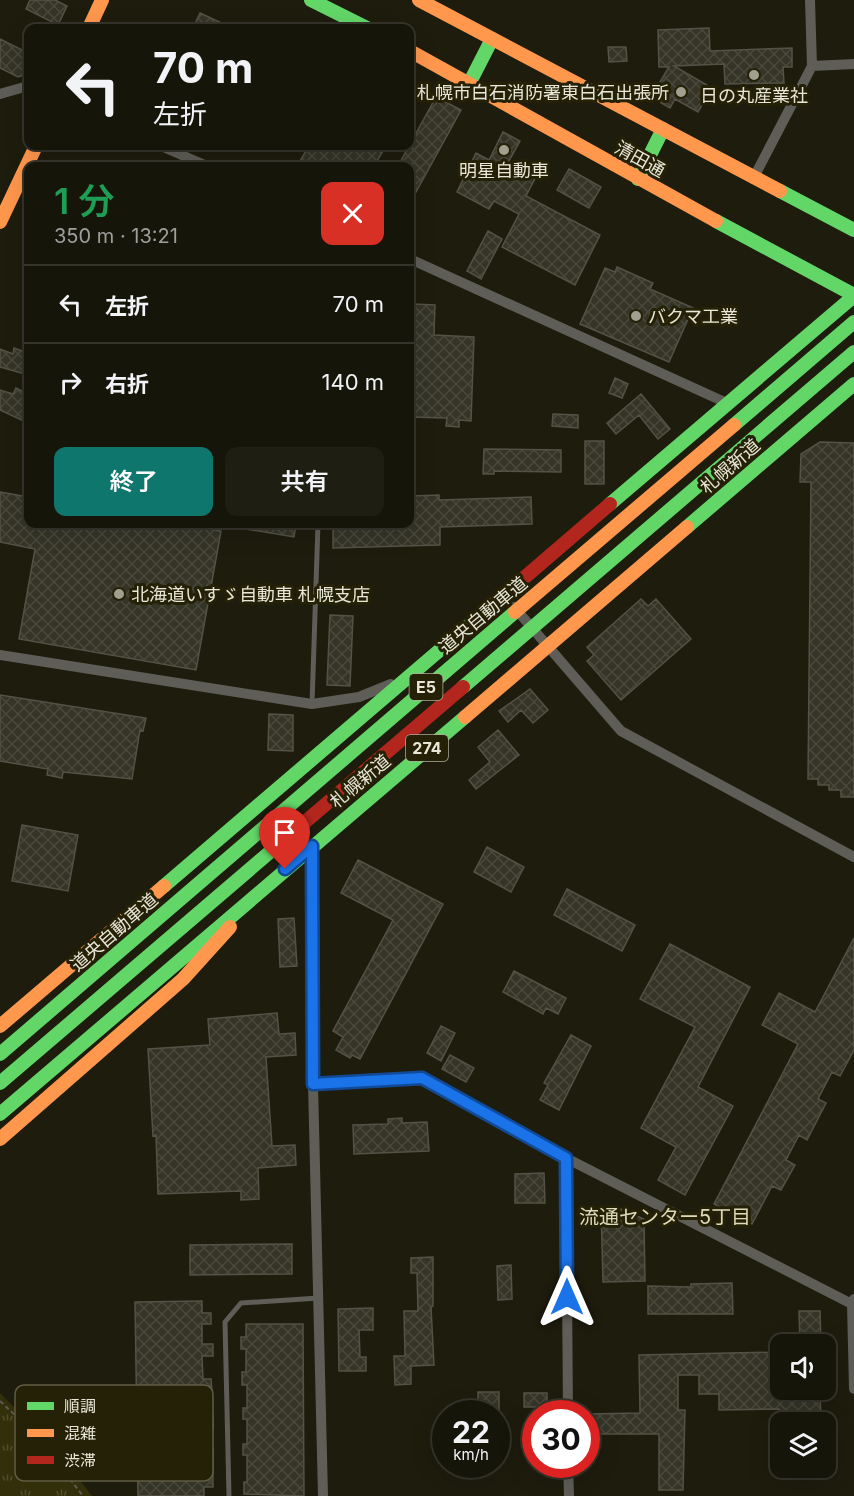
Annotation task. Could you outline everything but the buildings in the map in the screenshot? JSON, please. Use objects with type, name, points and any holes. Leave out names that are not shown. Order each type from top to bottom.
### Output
[{"type":"main road","points":[[91,24],[102,0]]},
{"type":"main road","points":[[311,0],[359,24]]},
{"type":"main road","name":"清田通","points":[[419,0],[753,179],[854,230]]},
{"type":"main road","points":[[470,82],[492,39]]},
{"type":"main road","name":"清田通","points":[[414,53],[470,82],[638,179],[854,295]]},
{"type":"main road","points":[[638,179],[663,129]]},
{"type":"main road","points":[[0,222],[24,171]]},
{"type":"main road","points":[[0,1026],[854,295]]},
{"type":"main road","name":"道央自動車道","points":[[0,1054],[854,322]]},
{"type":"main road","name":"E5","points":[[0,1083],[854,351]]},
{"type":"main road","name":"札幌新道","points":[[0,1114],[854,384]]},
{"type":"main road","points":[[0,1139],[183,979],[272,880]]},
{"type":"street","points":[[753,179],[812,66],[810,0]]},
{"type":"street","points":[[812,66],[854,64]]},
{"type":"street","points":[[0,94],[24,87]]},
{"type":"street","points":[[170,150],[198,162]]},
{"type":"street","points":[[414,261],[729,404]]},
{"type":"street","points":[[505,596],[621,731],[854,857]]},
{"type":"street","points":[[0,654],[312,705],[359,698],[410,676]]},
{"type":"street","points":[[312,846],[313,1084],[323,1496]]},
{"type":"street","points":[[313,1084],[422,1078],[566,1158],[853,1302],[854,1389]]},
{"type":"street","points":[[566,1158],[568,1400]]},
{"type":"street","points":[[568,1478],[569,1496]]},
{"type":"lane","points":[[312,705],[318,528]]},
{"type":"lane","points":[[230,1496],[225,1322],[241,1303],[319,1298]]},
{"type":"path","points":[[0,1401],[15,1415]]},
{"type":"path","points":[[71,1481],[83,1496]]},
{"type":"green space","points":[[0,1393],[15,1408],[15,1481],[80,1481],[92,1496],[0,1496]]},
{"type":"traffic: fast","points":[[311,0],[359,24]]},
{"type":"traffic: fast","points":[[470,82],[492,39]]},
{"type":"traffic: fast","points":[[638,179],[663,129]]},
{"type":"traffic: fast","points":[[780,191],[854,230]]},
{"type":"traffic: fast","points":[[716,221],[854,295]]},
{"type":"traffic: fast","points":[[610,504],[854,296]]},
{"type":"traffic: fast","points":[[734,425],[854,322]]},
{"type":"traffic: fast","points":[[463,687],[854,352]]},
{"type":"traffic: fast","points":[[687,527],[854,384]]},
{"type":"traffic: fast","points":[[164,886],[496,602]]},
{"type":"traffic: fast","points":[[0,1054],[515,612]]},
{"type":"traffic: fast","points":[[0,1114],[465,717]]},
{"type":"traffic: fast","points":[[0,1083],[298,828]]},
{"type":"traffic: slow","points":[[91,24],[102,0]]},
{"type":"traffic: slow","points":[[419,0],[780,191]]},
{"type":"traffic: slow","points":[[414,53],[716,221]]},
{"type":"traffic: slow","points":[[28,162],[34,150]]},
{"type":"traffic: slow","points":[[0,222],[24,171]]},
{"type":"traffic: slow","points":[[515,612],[734,425]]},
{"type":"traffic: slow","points":[[465,717],[687,527]]},
{"type":"traffic: slow","points":[[0,1026],[164,886]]},
{"type":"traffic: slow","points":[[0,1139],[183,979],[230,927]]},
{"type":"traffic: jam","points":[[496,602],[610,504]]},
{"type":"traffic: jam","points":[[298,828],[463,687]]},
{"type":"place","name":"日の丸産業社","points":[[754,75]]},
{"type":"place","name":"札幌市白石消防署東白石出張所","points":[[681,92]]},
{"type":"place","name":"明星自動車","points":[[504,150]]},
{"type":"place","name":"バクマ工業","points":[[636,316]]},
{"type":"place","name":"北海道いすゞ自動車 札幌支店","points":[[119,594]]},
{"type":"district","name":"流通センター5丁目","points":[[665,1217]]},
{"type":"route","points":[[285,869],[312,846],[313,1084],[422,1078],[566,1158],[567,1297]]}]
